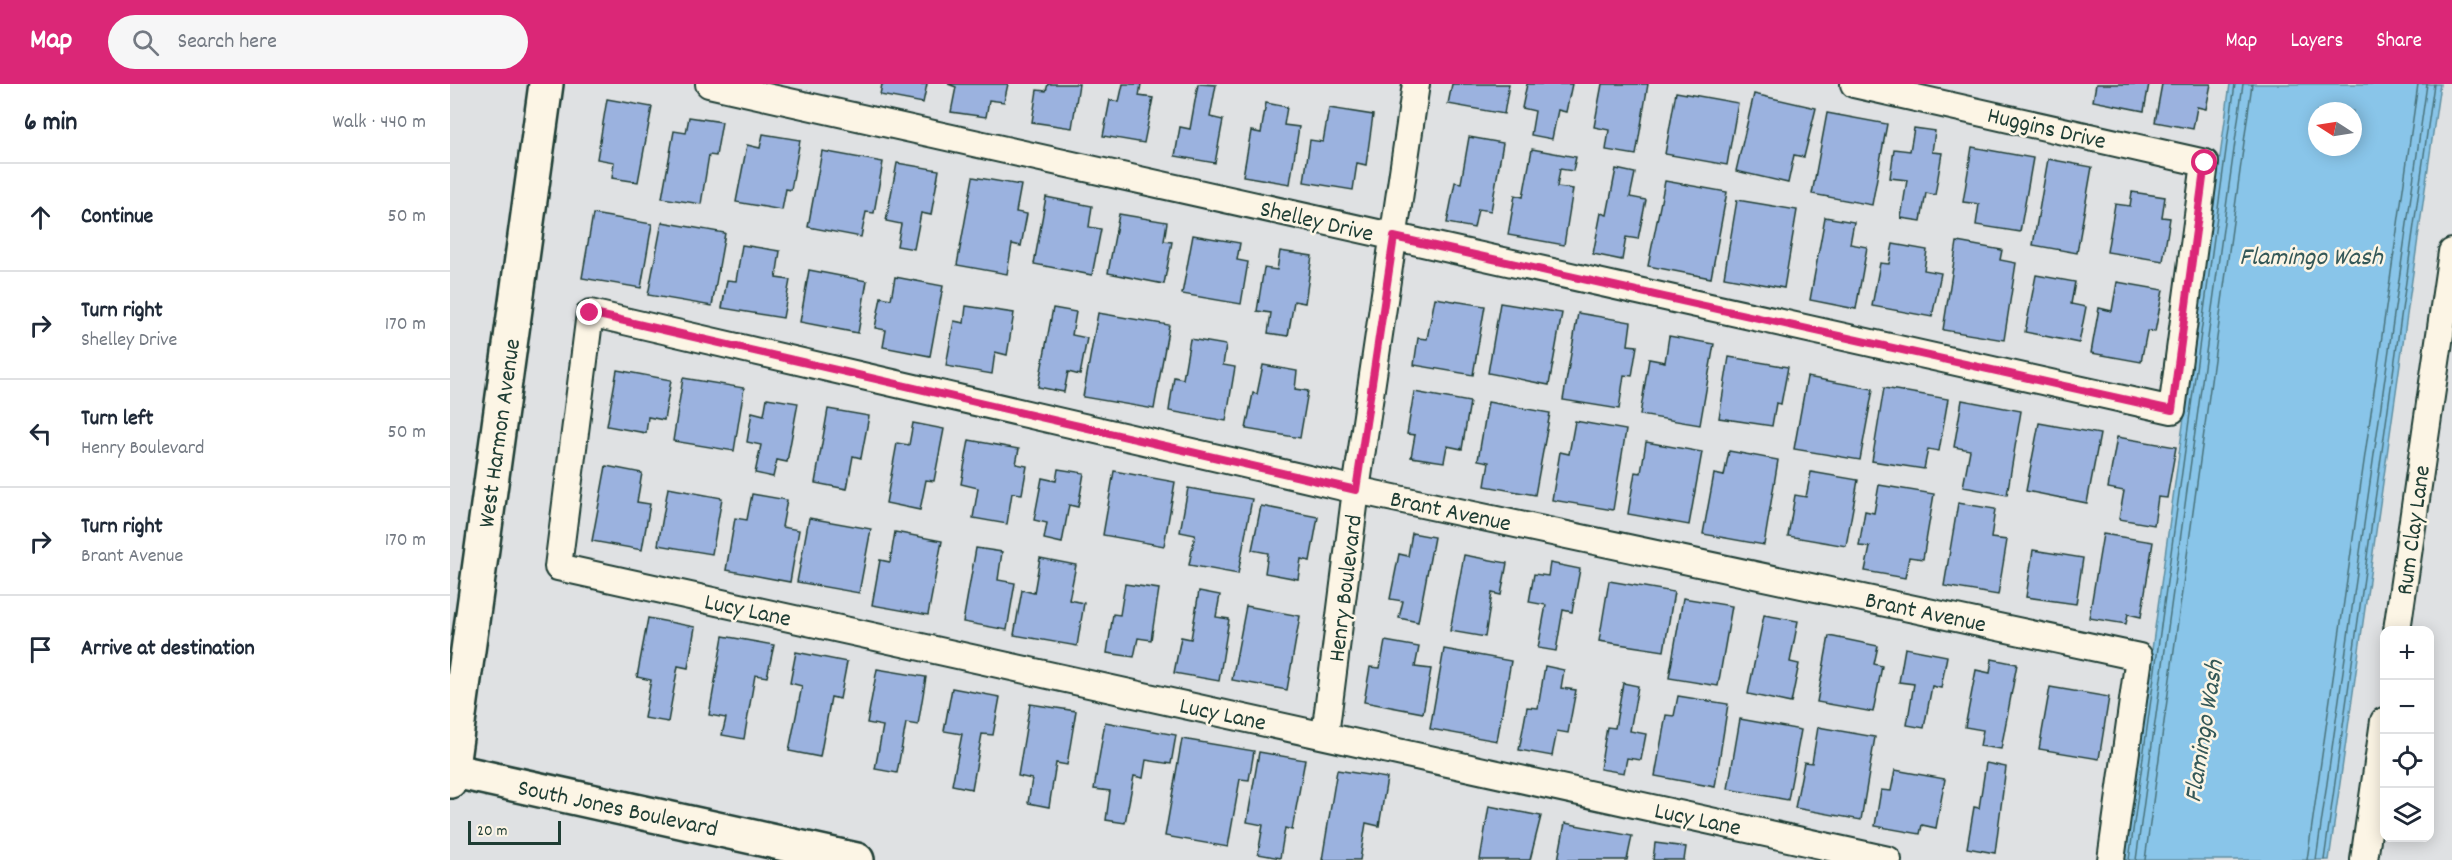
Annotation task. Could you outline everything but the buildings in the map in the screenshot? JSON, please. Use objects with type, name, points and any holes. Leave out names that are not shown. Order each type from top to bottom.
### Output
[{"type":"main road","name":"West Harmon Avenue","points":[[451,774],[546,84]]},
{"type":"main road","name":"South Jones Boulevard","points":[[451,774],[857,860]]},
{"type":"street","name":"Shelley Drive","points":[[709,84],[2172,410]]},
{"type":"street","name":"Henry Boulevard","points":[[1325,735],[1356,490],[1416,84]]},
{"type":"street","name":"Huggins Drive","points":[[1854,84],[2205,163],[2172,410]]},
{"type":"street","name":"Rum Clay Lane","points":[[2398,626],[2452,252]]},
{"type":"street","name":"Brant Avenue","points":[[558,567],[590,313],[1356,490],[2139,657],[2110,860]]},
{"type":"street","name":"Lucy Lane","points":[[558,567],[1888,860]]},
{"type":"street","points":[[2364,860],[2383,734]]},
{"type":"water","name":"Flamingo Wash","points":[[2230,84],[2440,84],[2329,860],[2123,860]]},
{"type":"route","points":[[590,313],[1356,490],[1394,237],[2172,410],[2205,163]]}]
